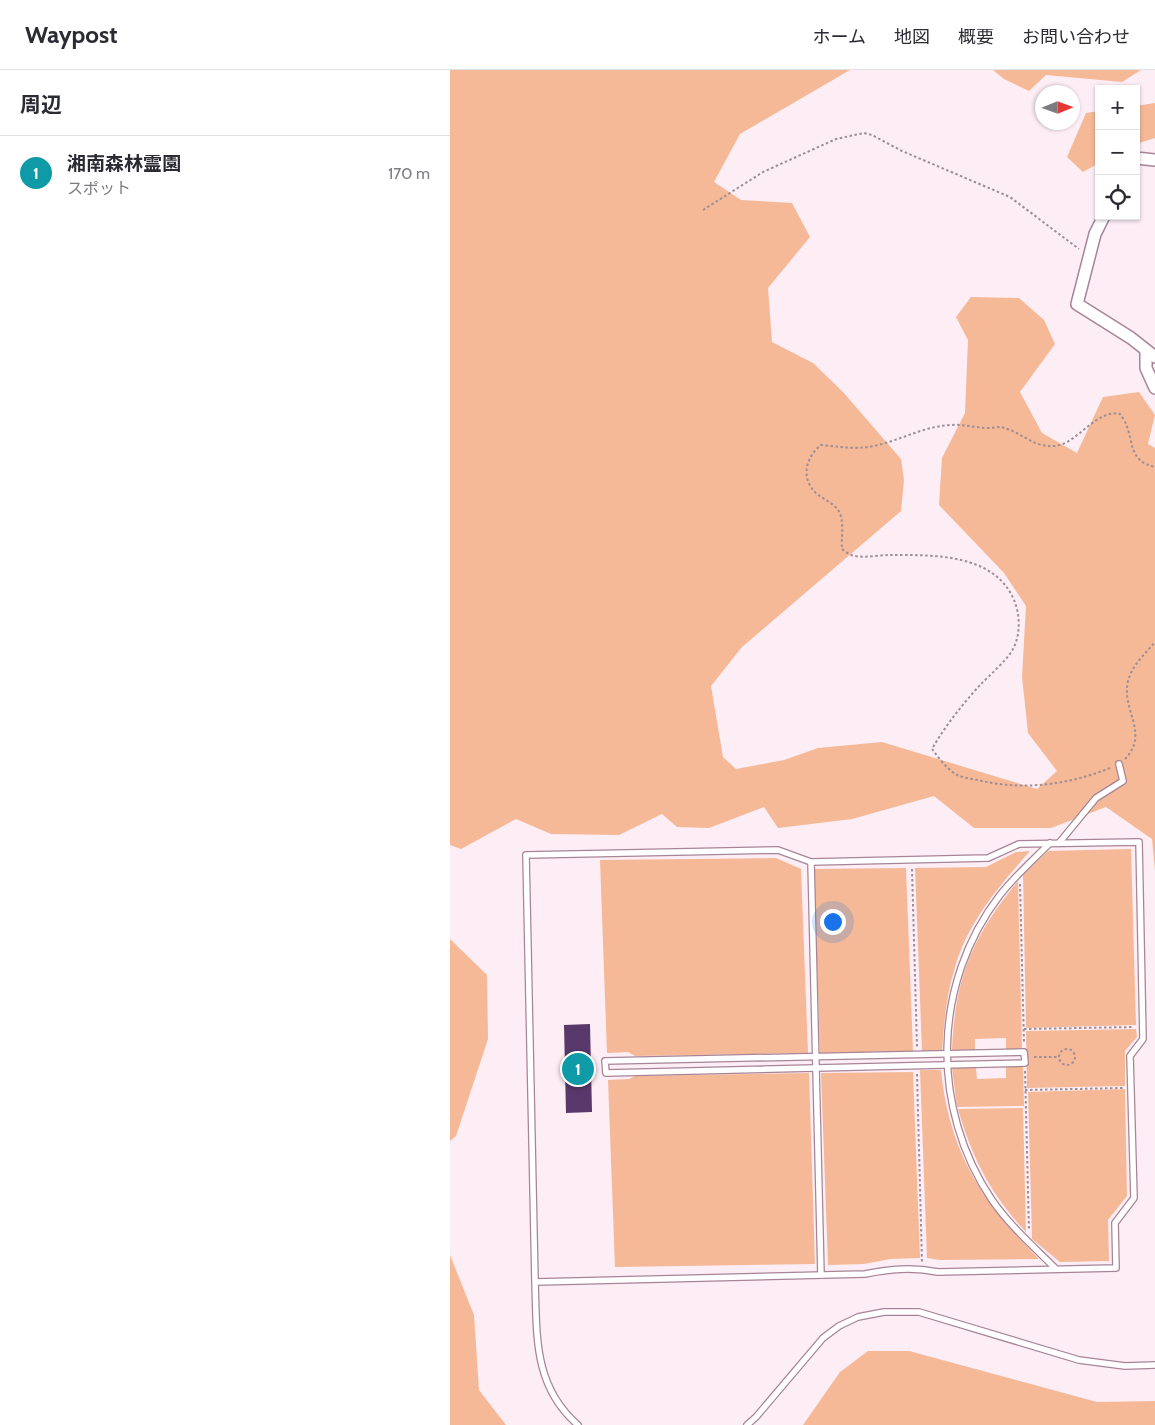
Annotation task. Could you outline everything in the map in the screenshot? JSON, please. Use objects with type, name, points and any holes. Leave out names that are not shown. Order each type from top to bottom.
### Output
[{"type":"street","points":[[1140,158],[1155,160]]},
{"type":"street","points":[[1102,220],[1095,234],[1077,304],[1131,338],[1150,354],[1146,368],[1155,388]]},
{"type":"lane","points":[[1059,843],[1096,798],[1123,781],[1119,764]]},
{"type":"lane","points":[[536,1282],[865,1274],[905,1268],[938,1272],[1116,1268],[1115,1223],[1134,1198],[1130,1056],[1143,1039],[1139,842],[1019,844],[988,858],[811,862],[778,850],[526,855],[537,1346],[546,1382],[569,1417],[578,1425]]},
{"type":"lane","points":[[1050,843],[999,895],[972,942],[959,972],[952,1000],[947,1029],[946,1065],[955,1119],[964,1147],[976,1174],[1011,1224],[1056,1269]]},
{"type":"lane","points":[[811,862],[821,1275]]},
{"type":"lane","points":[[946,1054],[1024,1058],[946,1065],[606,1073],[605,1061],[946,1054]]},
{"type":"lane","points":[[747,1425],[756,1417],[823,1338],[840,1326],[858,1317],[884,1312],[919,1312],[1079,1360],[1126,1366],[1155,1365]]},
{"type":"path","points":[[704,210],[763,172],[836,139],[864,133],[1010,197],[1089,256]]},
{"type":"path","points":[[1155,467],[1136,457],[1131,448],[1126,424],[1120,414],[1111,412],[1072,439],[1055,447],[1039,445],[1000,427],[952,425],[931,427],[879,445],[857,449],[821,445],[813,452],[806,466],[808,481],[815,492],[838,509],[842,518],[842,549],[854,556],[918,555],[947,557],[974,563],[994,574],[1010,591],[1018,612],[1018,634],[1013,649],[973,693],[941,733],[932,749],[947,767],[959,776],[984,782],[1023,786],[1056,784],[1099,772],[1119,764],[1134,748],[1136,740],[1127,693],[1128,682],[1136,664],[1155,642]]},
{"type":"path","points":[[1020,872],[1029,1242]]},
{"type":"path","points":[[1024,1029],[1143,1027]]},
{"type":"path","points":[[1065,1049],[1070,1050],[1075,1057],[1073,1062],[1065,1065],[1059,1057],[1065,1049]]},
{"type":"path","points":[[1024,1058],[1059,1057]]},
{"type":"path","points":[[1025,1090],[1131,1088]]},
{"type":"shaded area","points":[[450,70],[850,70],[740,134],[714,182],[741,200],[792,203],[810,237],[768,288],[772,342],[813,363],[843,392],[901,459],[904,480],[901,511],[742,647],[711,686],[723,757],[736,769],[784,760],[818,748],[882,742],[1037,789],[1057,771],[1028,733],[1022,677],[1026,606],[1004,573],[939,505],[942,458],[965,413],[968,340],[956,317],[971,297],[1019,298],[1044,320],[1055,344],[1020,392],[1042,433],[1077,453],[1103,397],[1139,392],[1155,415],[1148,444],[1155,448],[1155,871],[1152,839],[1106,807],[1051,828],[974,828],[934,796],[852,819],[778,828],[764,807],[709,828],[677,827],[662,814],[619,835],[551,834],[516,819],[461,849],[450,845]]},
{"type":"shaded area","points":[[993,70],[1141,70],[1122,82],[1046,75],[1029,91],[1004,79]]},
{"type":"shaded area","points":[[1155,103],[1155,138],[1140,143],[1140,130],[1140,105]]},
{"type":"shaded area","points":[[1095,112],[1095,165],[1083,172],[1067,157],[1086,113]]},
{"type":"shaded area","points":[[1131,849],[1136,1025],[1026,1028],[1023,875],[1048,851]]},
{"type":"shaded area","points":[[1030,851],[985,906],[959,954],[949,991],[942,1051],[922,1051],[915,868],[986,867],[1016,852]]},
{"type":"shaded area","points":[[776,858],[801,869],[808,1053],[635,1056],[628,1052],[607,1053],[600,860]]},
{"type":"shaded area","points":[[906,868],[913,1051],[820,1053],[814,869]]},
{"type":"shaded area","points":[[1018,881],[1022,1049],[1006,1049],[1006,1038],[975,1039],[975,1050],[952,1050],[957,1001],[969,960],[989,921]]},
{"type":"shaded area","points":[[450,939],[487,975],[488,1039],[456,1136],[450,1141]]},
{"type":"shaded area","points":[[1136,1029],[1137,1037],[1125,1051],[1125,1086],[1027,1088],[1026,1031]]},
{"type":"shaded area","points":[[1006,1066],[1023,1066],[1024,1106],[957,1107],[952,1068],[976,1068],[977,1079],[1006,1078]]},
{"type":"shaded area","points":[[920,1070],[941,1070],[945,1099],[960,1151],[985,1196],[1019,1238],[1039,1259],[940,1260],[927,1258]]},
{"type":"shaded area","points":[[913,1072],[920,1258],[890,1259],[864,1264],[828,1265],[821,1073]]},
{"type":"shaded area","points":[[809,1073],[815,1264],[615,1267],[608,1080],[629,1079],[635,1076]]},
{"type":"shaded area","points":[[1125,1089],[1127,1196],[1108,1220],[1109,1261],[1060,1262],[1032,1239],[1028,1092]]},
{"type":"shaded area","points":[[1023,1108],[1026,1232],[1003,1204],[984,1175],[976,1160],[958,1109]]},
{"type":"shaded area","points":[[450,1255],[474,1315],[479,1390],[506,1425],[450,1425]]},
{"type":"shaded area","points":[[868,1351],[909,1351],[1097,1402],[1155,1401],[1155,1425],[803,1425],[840,1372]]},
{"type":"building","points":[[590,1024],[592,1112],[566,1113],[564,1025]]},
{"type":"place","name":"湘南森林霊園","points":[[578,1069]]}]
